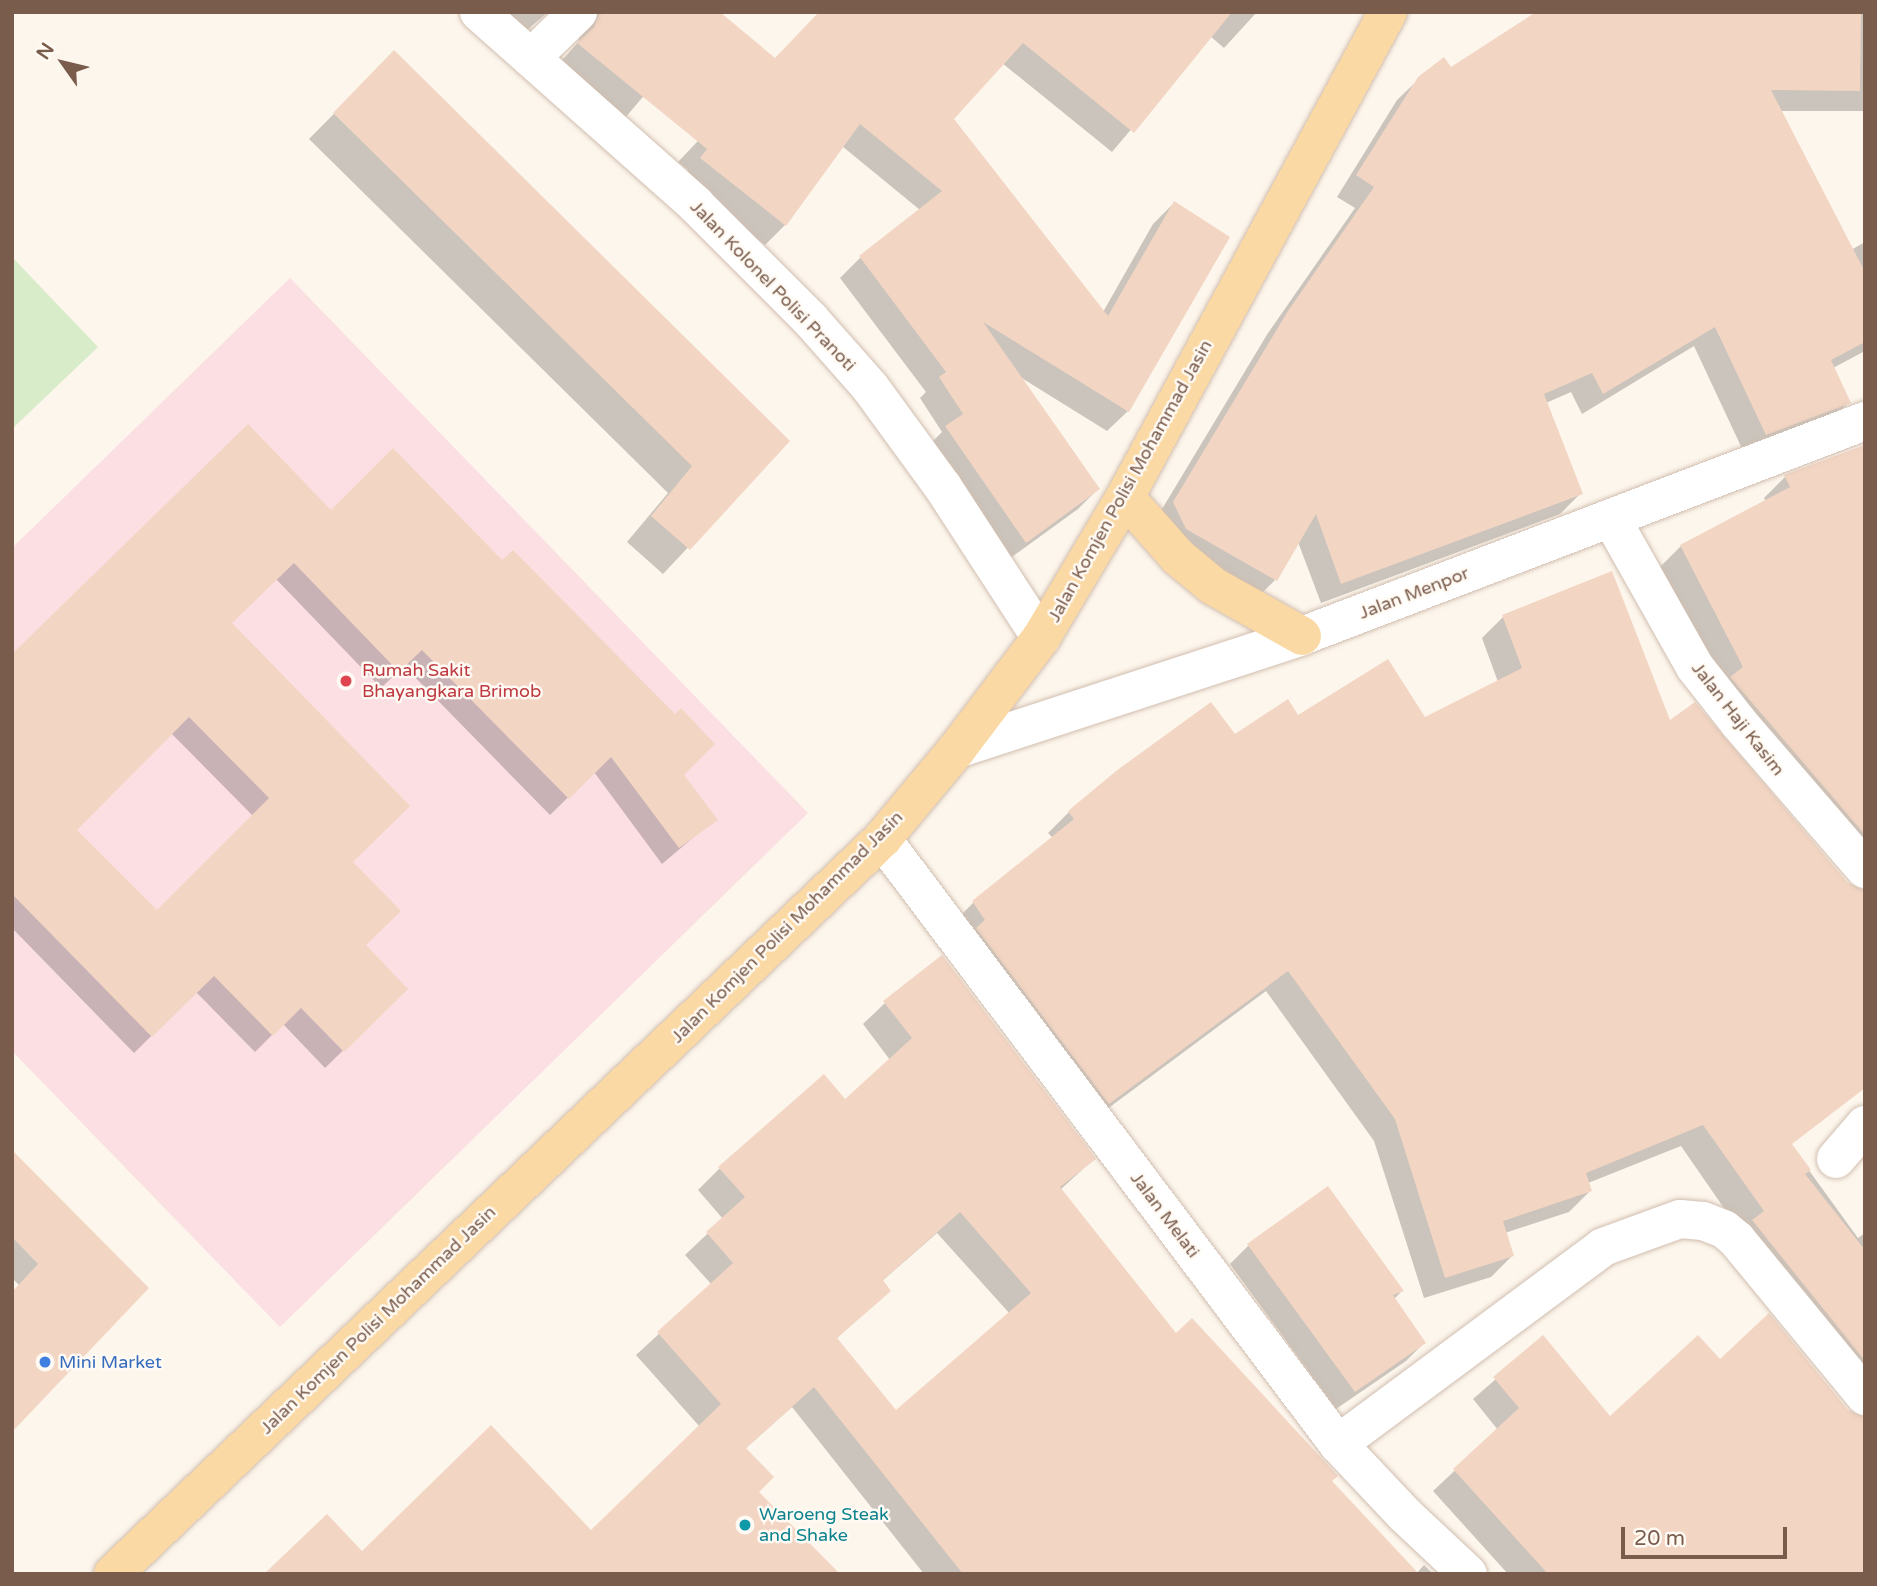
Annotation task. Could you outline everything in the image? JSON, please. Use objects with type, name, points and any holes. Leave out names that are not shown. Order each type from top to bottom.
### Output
[{"type":"main road","name":"Jalan Komjen Polisi Mohammad Jasin","points":[[113,1574],[882,839],[957,749],[1041,638],[1125,497],[1388,12]]},
{"type":"main road","points":[[1125,497],[1178,556],[1213,586],[1302,636]]},
{"type":"street","name":"Jalan Kolonel Polisi Pranoti","points":[[479,12],[696,205],[810,319],[870,387],[935,476],[1041,638]]},
{"type":"street","points":[[531,58],[578,12]]},
{"type":"street","name":"Jalan Menpor","points":[[957,749],[1302,636],[1865,421]]},
{"type":"street","name":"Jalan Haji Kasim","points":[[1611,518],[1695,667],[1739,723],[1865,869]]},
{"type":"street","name":"Jalan Melati","points":[[882,839],[1338,1444],[1405,1515],[1468,1574]]},
{"type":"street","points":[[1836,1159],[1865,1125]]},
{"type":"street","points":[[1338,1444],[1603,1247],[1680,1219],[1703,1221],[1724,1229],[1737,1240],[1865,1396]]},
{"type":"shaded area","name":"Rumah Sakit Bhayangkara Brimob","points":[[290,278],[808,813],[280,1327],[12,1051],[12,548]]},
{"type":"green space","points":[[12,257],[98,347],[12,429]]},
{"type":"building","points":[[599,12],[720,12],[775,58],[819,12],[1232,12],[1134,133],[1023,43],[954,119],[1108,316],[1174,201],[1230,237],[1129,412],[983,322],[1100,489],[1026,543],[945,426],[963,414],[939,377],[946,372],[859,256],[942,191],[860,124],[786,226],[700,158],[707,149],[577,43],[594,27]]},
{"type":"building","points":[[1536,12],[1861,12],[1860,91],[1771,90],[1865,272],[1865,342],[1831,360],[1851,403],[1766,435],[1715,327],[1603,394],[1592,373],[1544,394],[1583,494],[1341,584],[1316,514],[1277,581],[1186,529],[1173,502],[1288,311],[1374,187],[1356,175],[1418,77],[1444,57],[1451,67]]},
{"type":"building","points":[[394,50],[790,441],[690,550],[651,516],[692,466],[333,113]]},
{"type":"building","points":[[248,424],[331,510],[393,448],[502,560],[513,550],[675,714],[681,708],[715,744],[684,775],[718,820],[679,848],[611,757],[569,799],[422,650],[399,672],[294,563],[232,623],[410,806],[353,862],[401,911],[366,945],[408,989],[344,1052],[301,1008],[273,1036],[214,976],[152,1037],[12,894],[12,654]],"holes":[[[189,717],[269,798],[157,910],[77,830]]]},
{"type":"building","points":[[1865,445],[1865,835],[1730,677],[1743,667],[1680,545],[1790,487],[1784,475]]},
{"type":"building","points":[[1612,571],[1670,720],[1695,702],[1848,883],[1865,890],[1865,1088],[1792,1144],[1811,1170],[1805,1174],[1865,1250],[1865,1361],[1752,1220],[1764,1211],[1703,1125],[1586,1173],[1592,1191],[1503,1221],[1514,1256],[1445,1278],[1395,1119],[1288,971],[1109,1104],[976,928],[985,920],[972,901],[1074,819],[1068,811],[1116,771],[1211,702],[1235,734],[1288,699],[1298,715],[1388,659],[1425,717],[1522,668],[1502,615]]},
{"type":"building","points":[[942,955],[1096,1159],[1060,1187],[1176,1333],[1192,1318],[1338,1476],[1332,1481],[1419,1574],[963,1574],[814,1387],[746,1448],[774,1477],[759,1492],[840,1574],[264,1574],[327,1514],[362,1551],[491,1425],[591,1530],[721,1404],[657,1332],[733,1263],[706,1232],[745,1197],[718,1167],[824,1074],[845,1099],[912,1038],[883,1001]],"holes":[[[960,1212],[1031,1293],[896,1410],[837,1338],[891,1291],[883,1280]]]},
{"type":"building","name":"Mini Market","points":[[12,1150],[149,1288],[12,1432],[12,1292],[38,1264],[12,1237]]},
{"type":"building","points":[[1328,1186],[1404,1291],[1393,1295],[1426,1343],[1355,1392],[1247,1244]]},
{"type":"building","points":[[1769,1313],[1848,1410],[1865,1417],[1865,1574],[1548,1574],[1453,1469],[1519,1408],[1493,1377],[1543,1335],[1610,1416],[1698,1335],[1720,1359]]},
{"type":"place","name":"Rumah Sakit Bhayangkara Brimob","points":[[346,681]]},
{"type":"place","name":"Mini Market","points":[[45,1362]]},
{"type":"place","name":"Waroeng Steak and Shake","points":[[745,1525]]}]
